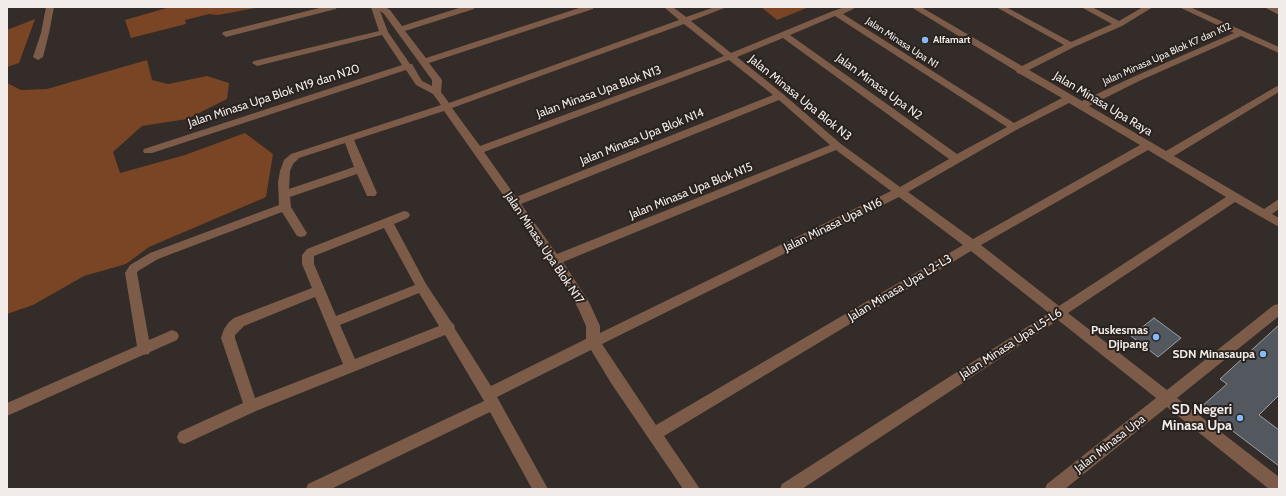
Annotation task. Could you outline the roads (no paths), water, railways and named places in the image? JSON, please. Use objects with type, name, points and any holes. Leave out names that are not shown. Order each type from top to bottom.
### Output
[{"type":"street","points":[[38,57],[46,33],[50,7]]},
{"type":"street","points":[[226,34],[333,7]]},
{"type":"street","points":[[375,7],[384,32],[409,66],[419,83],[436,92],[437,80],[401,29],[387,12],[379,7]]},
{"type":"street","points":[[401,29],[471,7]]},
{"type":"street","points":[[424,62],[590,7]]},
{"type":"street","name":"Jalan Minasa Upa Blok N3","points":[[668,7],[780,96],[837,146],[901,191],[972,245],[1057,314],[1279,488]]},
{"type":"street","points":[[301,233],[285,201],[283,182],[288,163],[295,156],[446,107],[723,7]]},
{"type":"street","points":[[730,57],[853,7]]},
{"type":"street","name":"Jalan Minasa Upa Raya","points":[[915,7],[1279,223]]},
{"type":"street","points":[[1000,7],[1071,45]]},
{"type":"street","points":[[1085,7],[1119,24]]},
{"type":"street","points":[[1020,70],[1119,24],[1149,7]]},
{"type":"street","points":[[1183,7],[1279,50]]},
{"type":"street","points":[[1268,7],[1279,12]]},
{"type":"street","name":"Jalan Minasa Upa N1","points":[[836,13],[1014,127]]},
{"type":"street","points":[[257,64],[384,32]]},
{"type":"street","name":"Jalan Minasa Upa Blok K7 dan K12","points":[[1080,106],[1142,76],[1242,33]]},
{"type":"street","name":"Jalan Minasa Upa N2","points":[[785,35],[958,160]]},
{"type":"street","name":"Jalan Minasa Upa Blok N13","points":[[478,151],[730,57]]},
{"type":"street","name":"Jalan Minasa Upa Blok N19 dan N20","points":[[148,151],[409,66]]},
{"type":"street","points":[[1166,156],[1279,88]]},
{"type":"street","name":"Jalan Minasa Upa Blok N17","points":[[436,92],[555,260],[584,306],[592,326],[593,342],[616,379],[692,489]]},
{"type":"street","name":"Jalan Minasa Upa Blok N14","points":[[514,202],[780,96]]},
{"type":"street","name":"Jalan Minasa Upa N16","points":[[314,489],[490,399],[593,342],[901,191],[1014,127],[1068,99]]},
{"type":"street","points":[[348,139],[371,193]]},
{"type":"street","name":"Jalan Minasa Upa Blok N15","points":[[555,260],[837,146]]},
{"type":"street","name":"Jalan Minasa Upa L2-L3","points":[[654,434],[972,245],[1147,146]]},
{"type":"street","points":[[144,350],[131,273],[134,268],[154,256],[360,169]]},
{"type":"street","name":"Jalan Minasa Upa L5-L6","points":[[788,489],[1057,314],[1234,196]]},
{"type":"street","points":[[1264,214],[1279,203]]},
{"type":"street","points":[[351,367],[308,264],[308,255],[311,252],[404,215]]},
{"type":"street","points":[[388,222],[422,287],[449,328],[490,399],[538,488]]},
{"type":"street","points":[[332,323],[422,287]]},
{"type":"street","points":[[251,406],[228,338],[231,330],[239,322],[319,290]]},
{"type":"street","name":"Jalan Minasa Upa","points":[[1053,489],[1279,309]]},
{"type":"street","points":[[184,437],[251,406],[449,328]]},
{"type":"street","points":[[7,410],[144,350],[172,336]]},
{"type":"place","name":"Alfamart","points":[[925,40]]},
{"type":"place","name":"Puskesmas Djipang","points":[[1156,337]]},
{"type":"place","name":"SDN Minasaupa","points":[[1263,354]]},
{"type":"place","name":"SD Negeri Minasa Upa","points":[[1240,418]]}]
